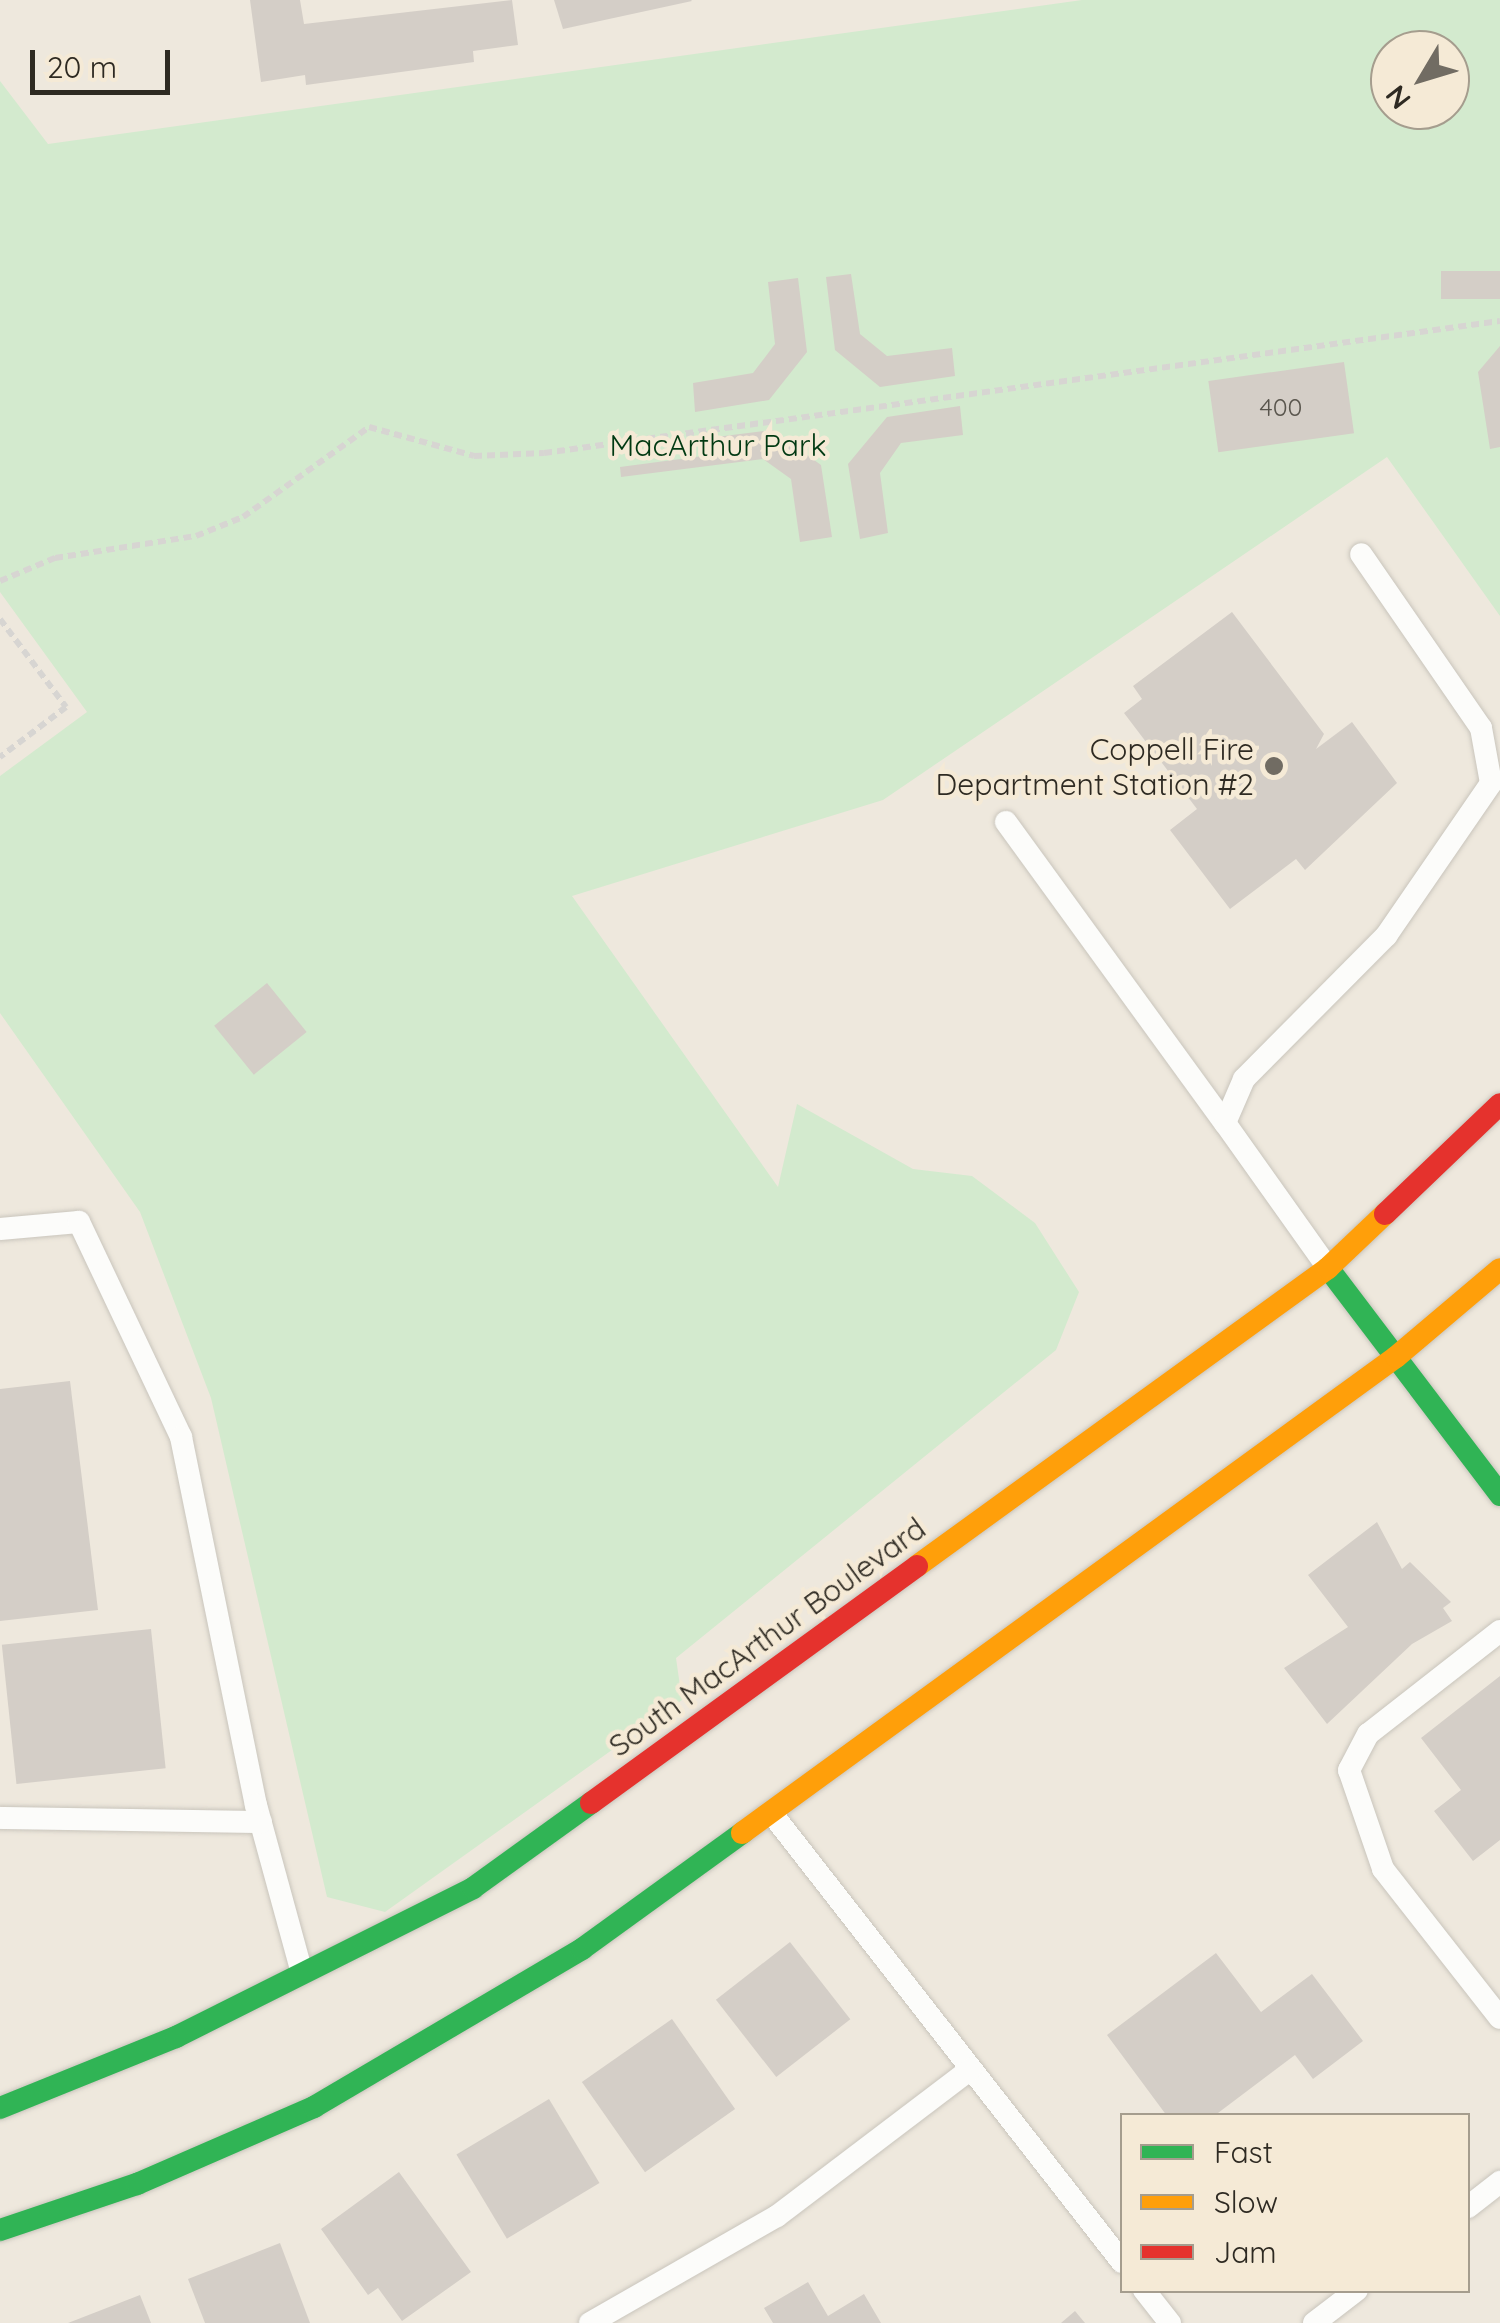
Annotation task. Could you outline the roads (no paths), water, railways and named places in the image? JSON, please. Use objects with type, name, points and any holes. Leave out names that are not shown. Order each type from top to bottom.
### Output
[{"type":"main road","name":"South MacArthur Boulevard","points":[[0,2108],[303,1977],[472,1888],[1328,1268],[1500,1104]]},
{"type":"main road","points":[[1328,1268],[1500,1494]]},
{"type":"main road","points":[[0,2230],[136,2184],[314,2107],[582,1950],[773,1815],[1396,1357],[1500,1268]]},
{"type":"lane","points":[[1225,1123],[1244,1079],[1386,936],[1491,783],[1481,728],[1361,554]]},
{"type":"lane","points":[[1006,822],[1328,1268]]},
{"type":"lane","points":[[0,1230],[80,1222],[181,1437],[262,1822],[303,1977]]},
{"type":"lane","points":[[1500,1631],[1368,1734],[1350,1770],[1383,1869],[1500,2018]]},
{"type":"lane","points":[[773,1815],[1120,2259]]},
{"type":"lane","points":[[0,1818],[262,1822]]},
{"type":"lane","points":[[590,2323],[778,2216],[972,2069]]},
{"type":"lane","points":[[1470,2205],[1500,2182]]},
{"type":"lane","points":[[1146,2293],[1170,2323]]},
{"type":"lane","points":[[1314,2323],[1353,2293]]},
{"type":"place","name":"Coppell Fire Department Station #2","points":[[1274,766]]},
{"type":"park label","name":"MacArthur Park","points":[[718,445]]}]
